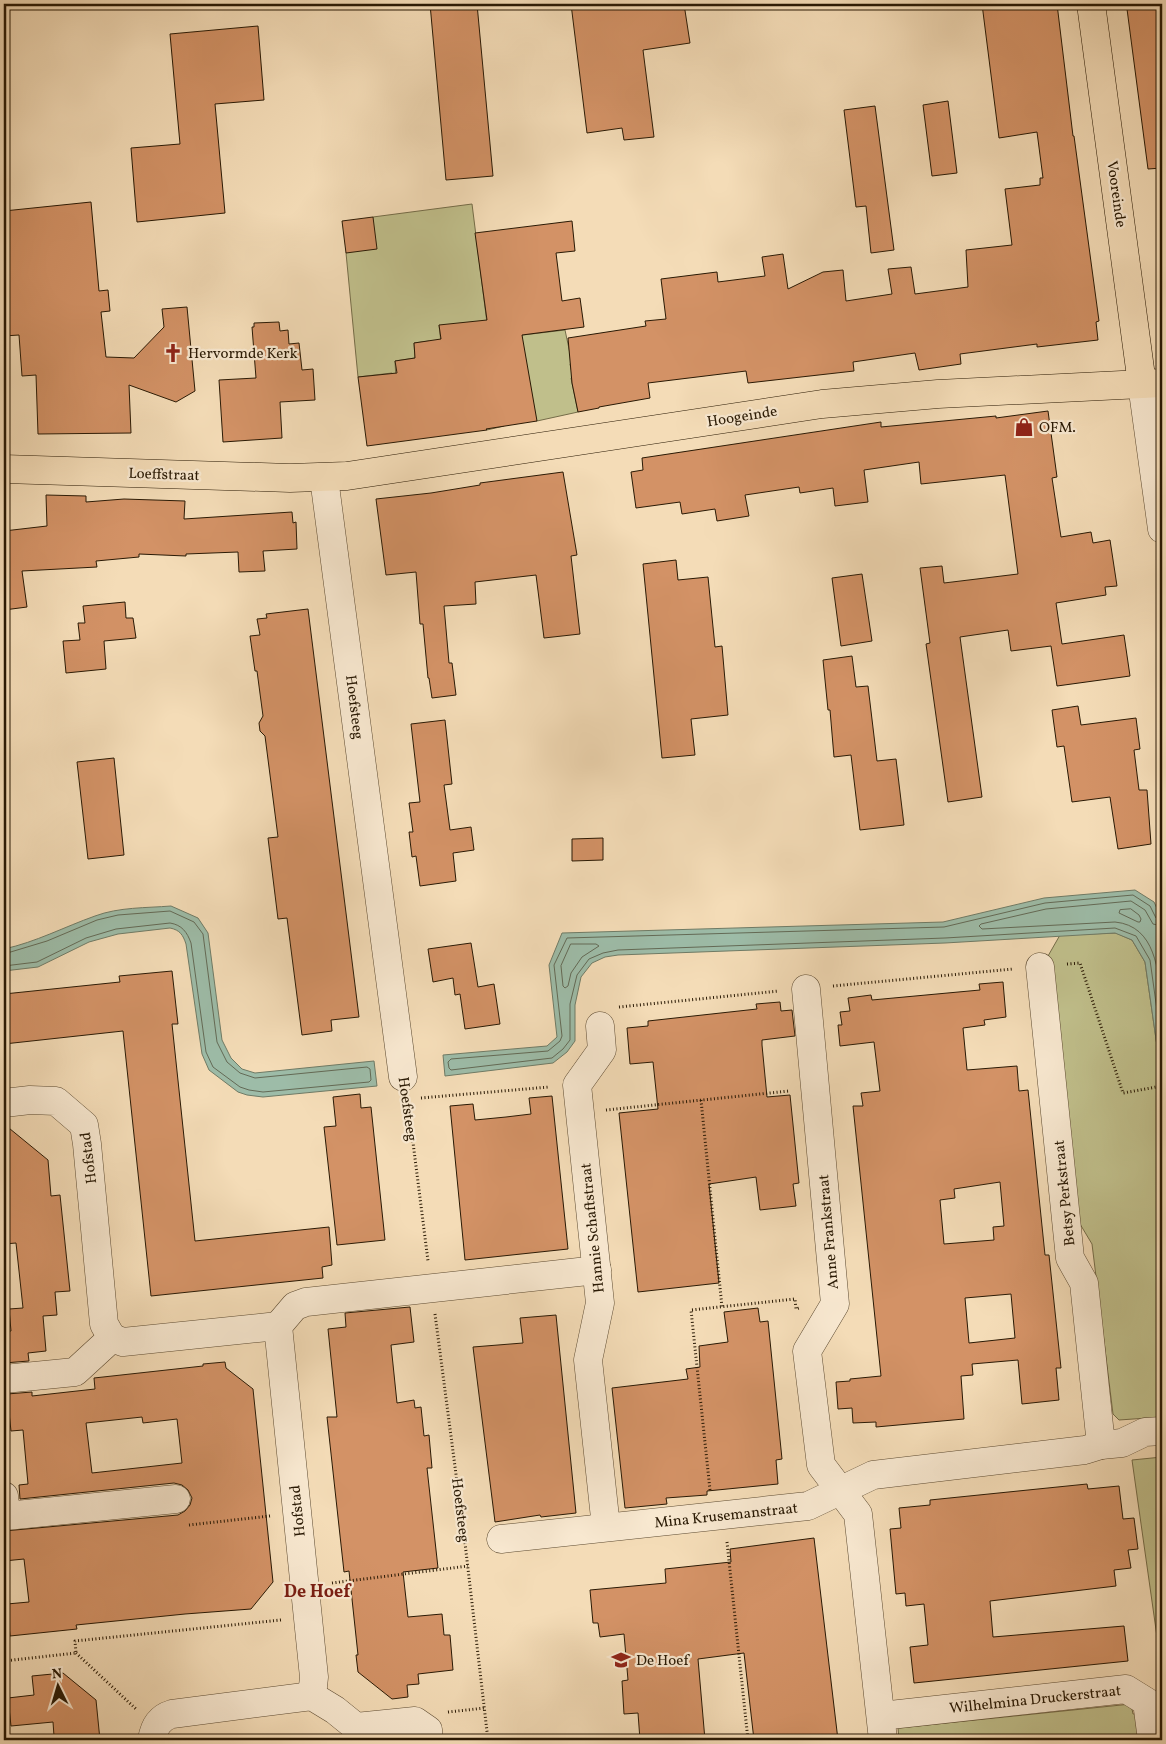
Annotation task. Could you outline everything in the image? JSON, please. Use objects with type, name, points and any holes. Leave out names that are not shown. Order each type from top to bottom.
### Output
[{"type":"main road","name":"Vooreinde","points":[[1091,4],[1152,383]]},
{"type":"main road","name":"Hoogeinde","points":[[324,478],[822,404],[938,394],[1152,383]]},
{"type":"main road","name":"Loeffstraat","points":[[4,469],[324,478]]},
{"type":"street","points":[[1152,383],[1162,528]]},
{"type":"street","name":"Hoefsteeg","points":[[324,478],[406,1088]]},
{"type":"street","name":"Betsy Perkstraat","points":[[1040,967],[1070,1258],[1084,1283],[1112,1444]]},
{"type":"street","name":"Anne Frankstraat","points":[[806,989],[835,1304],[807,1351],[821,1465],[842,1491]]},
{"type":"street","points":[[577,1085],[602,1050],[600,1026]]},
{"type":"street","name":"Hannie Schaftstraat","points":[[577,1085],[600,1304],[588,1360],[606,1527]]},
{"type":"street","name":"Hofstad","points":[[4,1103],[30,1100],[56,1101],[84,1125],[104,1324],[112,1338]]},
{"type":"street","points":[[4,1379],[75,1372],[112,1338],[123,1342],[278,1326],[295,1306],[306,1302],[597,1270]]},
{"type":"street","name":"Hofstad","points":[[278,1326],[314,1677],[312,1696]]},
{"type":"street","name":"Mina Krusemanstraat","points":[[501,1539],[808,1506],[873,1475],[1085,1450],[1112,1444],[1145,1432],[1162,1431]]},
{"type":"street","name":"Mina Krusemanstraat","points":[[1112,1444],[1149,1450],[1162,1448]]},
{"type":"street","name":"Wilhelmina Druckerstraat","points":[[842,1491],[858,1514],[882,1728],[1126,1689],[1147,1702],[1152,1740]]},
{"type":"street","points":[[4,1496],[6,1516],[176,1499]]},
{"type":"street","points":[[154,1734],[164,1717],[172,1714],[312,1696],[335,1710],[356,1727],[415,1721],[428,1730],[429,1740]]},
{"type":"path","points":[[1040,967],[1080,963],[1123,1093],[1162,1086]]},
{"type":"path","points":[[406,1088],[577,1085]]},
{"type":"path","name":"Hoefsteeg","points":[[406,1088],[468,1566],[488,1740]]},
{"type":"path","points":[[580,1112],[815,1089]]},
{"type":"path","points":[[701,1100],[722,1307]]},
{"type":"path","points":[[748,1740],[691,1310],[795,1299],[796,1309],[835,1304]]},
{"type":"path","points":[[176,1499],[180,1526],[298,1512]]},
{"type":"path","points":[[305,1586],[468,1566]]},
{"type":"path","points":[[154,1734],[76,1653],[75,1641],[308,1617]]},
{"type":"path","points":[[4,1661],[76,1653]]},
{"type":"shaded area","points":[[472,204],[489,339],[565,330],[572,363],[570,364],[573,377],[571,378],[578,412],[537,421],[500,406],[504,426],[487,430],[478,356],[439,325],[443,361],[429,341],[414,343],[415,358],[395,361],[398,419],[392,373],[358,377],[346,253],[373,217]]},
{"type":"shaded area","points":[[1116,933],[1132,940],[1145,962],[1162,1081],[1162,1417],[1119,1420],[1113,1414],[1092,1244],[1080,1224],[1048,956],[1060,935]]},
{"type":"shaded area","points":[[1162,1457],[1162,1672],[1132,1460]]},
{"type":"shaded area","points":[[1131,1704],[1133,1714],[1136,1714],[1139,1740],[899,1740],[898,1728]]},
{"type":"water","points":[[1135,890],[1154,902],[1162,919],[1162,1081],[1145,962],[1132,940],[1115,933],[945,943],[605,957],[592,963],[581,977],[575,1005],[575,1041],[567,1052],[553,1063],[445,1076],[443,1055],[547,1046],[557,1037],[549,965],[562,933],[943,922],[1044,898]]},
{"type":"water","points":[[171,906],[198,918],[208,933],[222,1040],[231,1058],[242,1069],[255,1073],[374,1061],[377,1086],[263,1097],[238,1092],[209,1070],[202,1054],[186,944],[181,933],[170,928],[118,934],[89,942],[38,967],[4,971],[4,949],[39,938],[104,913],[133,908]]},
{"type":"building","points":[[430,4],[477,4],[493,176],[446,180]]},
{"type":"building","points":[[571,4],[684,4],[690,43],[643,50],[654,137],[624,140],[622,128],[587,133]]},
{"type":"building","points":[[982,4],[1057,4],[1099,321],[1096,322],[1098,340],[1037,347],[1037,344],[960,354],[961,364],[919,370],[915,353],[853,362],[854,371],[748,383],[746,371],[648,383],[650,398],[578,412],[572,383],[568,338],[646,326],[645,321],[666,319],[661,279],[717,272],[718,282],[765,276],[762,257],[783,254],[788,289],[823,272],[843,270],[846,301],[892,294],[888,269],[911,267],[915,294],[968,287],[966,250],[1012,245],[1005,189],[1040,185],[1040,178],[1043,178],[1037,132],[999,138]]},
{"type":"building","points":[[1157,5],[1159,19],[1162,18],[1162,168],[1148,169],[1127,9]]},
{"type":"building","points":[[258,26],[264,100],[215,104],[225,213],[137,222],[131,148],[180,144],[170,34]]},
{"type":"building","points":[[948,101],[957,173],[932,176],[923,105]]},
{"type":"building","points":[[875,106],[894,250],[871,253],[866,206],[856,207],[844,110]]},
{"type":"building","points":[[91,202],[99,291],[108,290],[110,311],[101,312],[106,357],[134,358],[164,327],[162,309],[187,307],[195,391],[176,402],[129,385],[131,433],[38,434],[36,375],[22,376],[19,335],[4,336],[4,211]]},
{"type":"building","points":[[373,217],[377,249],[346,253],[342,221]]},
{"type":"building","points":[[572,221],[575,251],[556,253],[562,301],[580,298],[584,327],[522,335],[537,421],[487,430],[367,446],[358,377],[397,373],[395,361],[415,358],[414,343],[441,339],[439,325],[487,320],[475,233]]},
{"type":"building","points":[[279,322],[280,331],[288,330],[289,344],[299,343],[302,370],[313,369],[315,400],[280,402],[282,438],[223,442],[219,380],[256,378],[252,327],[254,327],[254,323]]},
{"type":"building","points":[[1048,411],[1057,477],[1052,478],[1061,537],[1091,532],[1093,543],[1110,540],[1117,586],[1105,587],[1106,595],[1056,603],[1062,644],[1124,635],[1130,676],[1057,686],[1051,646],[1011,651],[1008,630],[960,637],[982,797],[948,802],[926,644],[930,643],[920,568],[942,566],[944,583],[1018,574],[1005,475],[921,484],[919,462],[864,470],[868,502],[835,506],[833,488],[800,493],[799,487],[745,495],[749,516],[717,521],[715,509],[682,514],[680,502],[636,508],[631,472],[643,470],[642,458],[881,422],[881,427],[996,416],[996,418]]},
{"type":"building","points":[[563,472],[577,555],[571,556],[580,634],[544,638],[536,575],[475,582],[476,604],[444,606],[449,663],[452,663],[456,695],[432,698],[428,678],[423,624],[420,624],[416,572],[386,575],[376,499],[431,493],[480,485],[480,483]]},
{"type":"building","points":[[46,495],[86,496],[86,502],[124,499],[185,501],[184,519],[292,512],[293,523],[296,522],[297,549],[263,551],[265,571],[239,572],[238,552],[186,554],[186,556],[139,554],[139,557],[96,561],[97,567],[22,571],[27,607],[4,610],[4,531],[47,526]]},
{"type":"building","points":[[676,560],[678,580],[708,577],[715,647],[722,646],[728,715],[691,719],[695,755],[662,758],[643,564]]},
{"type":"building","points":[[862,574],[872,641],[841,646],[832,578]]},
{"type":"building","points":[[125,602],[126,618],[133,618],[136,638],[104,641],[106,669],[66,673],[63,641],[80,640],[78,623],[85,623],[83,606]]},
{"type":"building","points":[[308,609],[359,1017],[331,1020],[332,1031],[302,1035],[287,918],[278,919],[268,838],[278,837],[265,736],[260,731],[259,723],[263,716],[250,636],[260,635],[257,619],[267,618],[266,614]]},
{"type":"building","points":[[852,656],[856,687],[868,686],[877,761],[896,759],[904,825],[860,830],[851,755],[834,757],[823,660]]},
{"type":"building","points":[[1078,706],[1081,725],[1136,718],[1140,749],[1134,750],[1139,790],[1147,790],[1151,844],[1118,849],[1110,797],[1072,802],[1064,746],[1057,747],[1052,710]]},
{"type":"building","points":[[445,720],[452,784],[444,785],[450,830],[471,827],[474,850],[453,853],[456,881],[420,886],[416,856],[412,857],[409,832],[413,832],[409,803],[420,802],[411,724]]},
{"type":"building","points":[[114,758],[124,855],[88,859],[77,762]]},
{"type":"building","points":[[603,838],[603,860],[572,861],[572,839]]},
{"type":"building","points":[[471,943],[478,987],[494,984],[500,1024],[465,1029],[460,994],[455,995],[453,978],[433,982],[428,949]]},
{"type":"building","points":[[172,971],[178,1024],[172,1024],[195,1241],[329,1227],[332,1265],[322,1267],[323,1278],[151,1296],[123,1031],[4,1044],[4,994],[120,982],[119,976]]},
{"type":"building","points":[[1003,982],[1006,1017],[984,1020],[985,1025],[963,1028],[967,1070],[1017,1066],[1019,1091],[1028,1090],[1045,1255],[1049,1255],[1061,1368],[1056,1368],[1059,1400],[1022,1404],[1018,1360],[972,1364],[973,1375],[961,1376],[964,1419],[876,1427],[876,1422],[853,1423],[852,1408],[838,1409],[836,1382],[881,1376],[853,1106],[863,1106],[861,1093],[880,1091],[874,1042],[840,1046],[838,1025],[842,1025],[840,1012],[850,1011],[848,998],[871,995],[872,1000],[980,990],[979,984]],"holes":[[[1000,1182],[1004,1226],[993,1227],[994,1240],[944,1244],[940,1200],[955,1198],[954,1189]],[[1011,1294],[1015,1338],[969,1343],[965,1298]]]},
{"type":"building","points":[[780,1002],[781,1011],[792,1010],[795,1036],[762,1040],[762,1045],[767,1097],[790,1095],[799,1183],[793,1184],[796,1206],[760,1210],[756,1177],[709,1184],[719,1283],[638,1292],[619,1113],[658,1109],[653,1062],[630,1064],[627,1028],[648,1026],[648,1021],[757,1009],[756,1004]]},
{"type":"building","points":[[360,1094],[361,1108],[371,1107],[385,1240],[337,1245],[324,1127],[336,1126],[333,1097]]},
{"type":"building","points":[[552,1096],[568,1249],[465,1260],[450,1106],[473,1104],[475,1120],[506,1117],[531,1114],[529,1098]]},
{"type":"building","points":[[4,1124],[48,1160],[51,1196],[60,1195],[70,1291],[55,1292],[57,1315],[43,1316],[46,1351],[28,1353],[29,1361],[4,1363],[4,1332],[11,1331],[9,1309],[23,1308],[16,1243],[4,1244]]},
{"type":"building","points":[[410,1307],[414,1342],[391,1345],[397,1403],[414,1400],[415,1408],[421,1407],[424,1436],[429,1435],[432,1468],[427,1468],[438,1568],[403,1572],[408,1617],[442,1614],[444,1635],[450,1635],[453,1670],[418,1674],[419,1684],[407,1685],[408,1697],[392,1699],[358,1672],[356,1655],[358,1655],[349,1571],[344,1572],[327,1417],[337,1417],[328,1329],[346,1327],[345,1313]]},
{"type":"building","points":[[758,1308],[760,1322],[768,1321],[782,1459],[776,1460],[778,1484],[707,1491],[707,1495],[666,1498],[667,1504],[625,1508],[612,1388],[688,1379],[686,1369],[700,1367],[699,1346],[728,1342],[724,1312]]},
{"type":"building","points":[[556,1315],[576,1513],[541,1517],[540,1515],[495,1522],[473,1347],[523,1343],[520,1318]]},
{"type":"building","points":[[225,1362],[226,1368],[253,1389],[273,1582],[251,1609],[76,1625],[77,1629],[10,1636],[7,1604],[29,1602],[24,1559],[4,1561],[4,1531],[178,1515],[190,1505],[192,1498],[188,1490],[182,1485],[174,1483],[20,1499],[19,1485],[28,1484],[23,1430],[11,1431],[7,1394],[32,1392],[32,1396],[95,1389],[94,1378],[203,1366],[203,1364]],"holes":[[[142,1417],[143,1423],[177,1419],[182,1463],[92,1473],[86,1423]]]},
{"type":"building","points":[[1087,1484],[1088,1489],[1119,1486],[1123,1519],[1134,1518],[1138,1549],[1128,1550],[1131,1568],[1114,1570],[1116,1586],[990,1601],[993,1637],[1124,1626],[1128,1661],[914,1683],[910,1647],[928,1645],[924,1604],[906,1606],[905,1593],[896,1594],[890,1529],[901,1528],[899,1508],[930,1505],[930,1500]]},
{"type":"building","points":[[814,1538],[838,1740],[754,1740],[744,1653],[698,1659],[705,1740],[640,1740],[638,1713],[624,1714],[622,1681],[628,1680],[624,1634],[600,1637],[598,1623],[593,1623],[590,1590],[666,1583],[665,1569],[731,1562],[730,1549]]},
{"type":"building","points":[[63,1673],[96,1700],[100,1740],[62,1740],[62,1736],[54,1736],[53,1722],[11,1726],[8,1698],[34,1695],[32,1676]]},
{"type":"place","name":"Hervormde Kerk","points":[[173,353]]},
{"type":"place","name":"OFM.","points":[[1024,427]]},
{"type":"place","name":"De Hoef","points":[[621,1660]]},
{"type":"district","name":"De Hoef","points":[[317,1591]]}]
